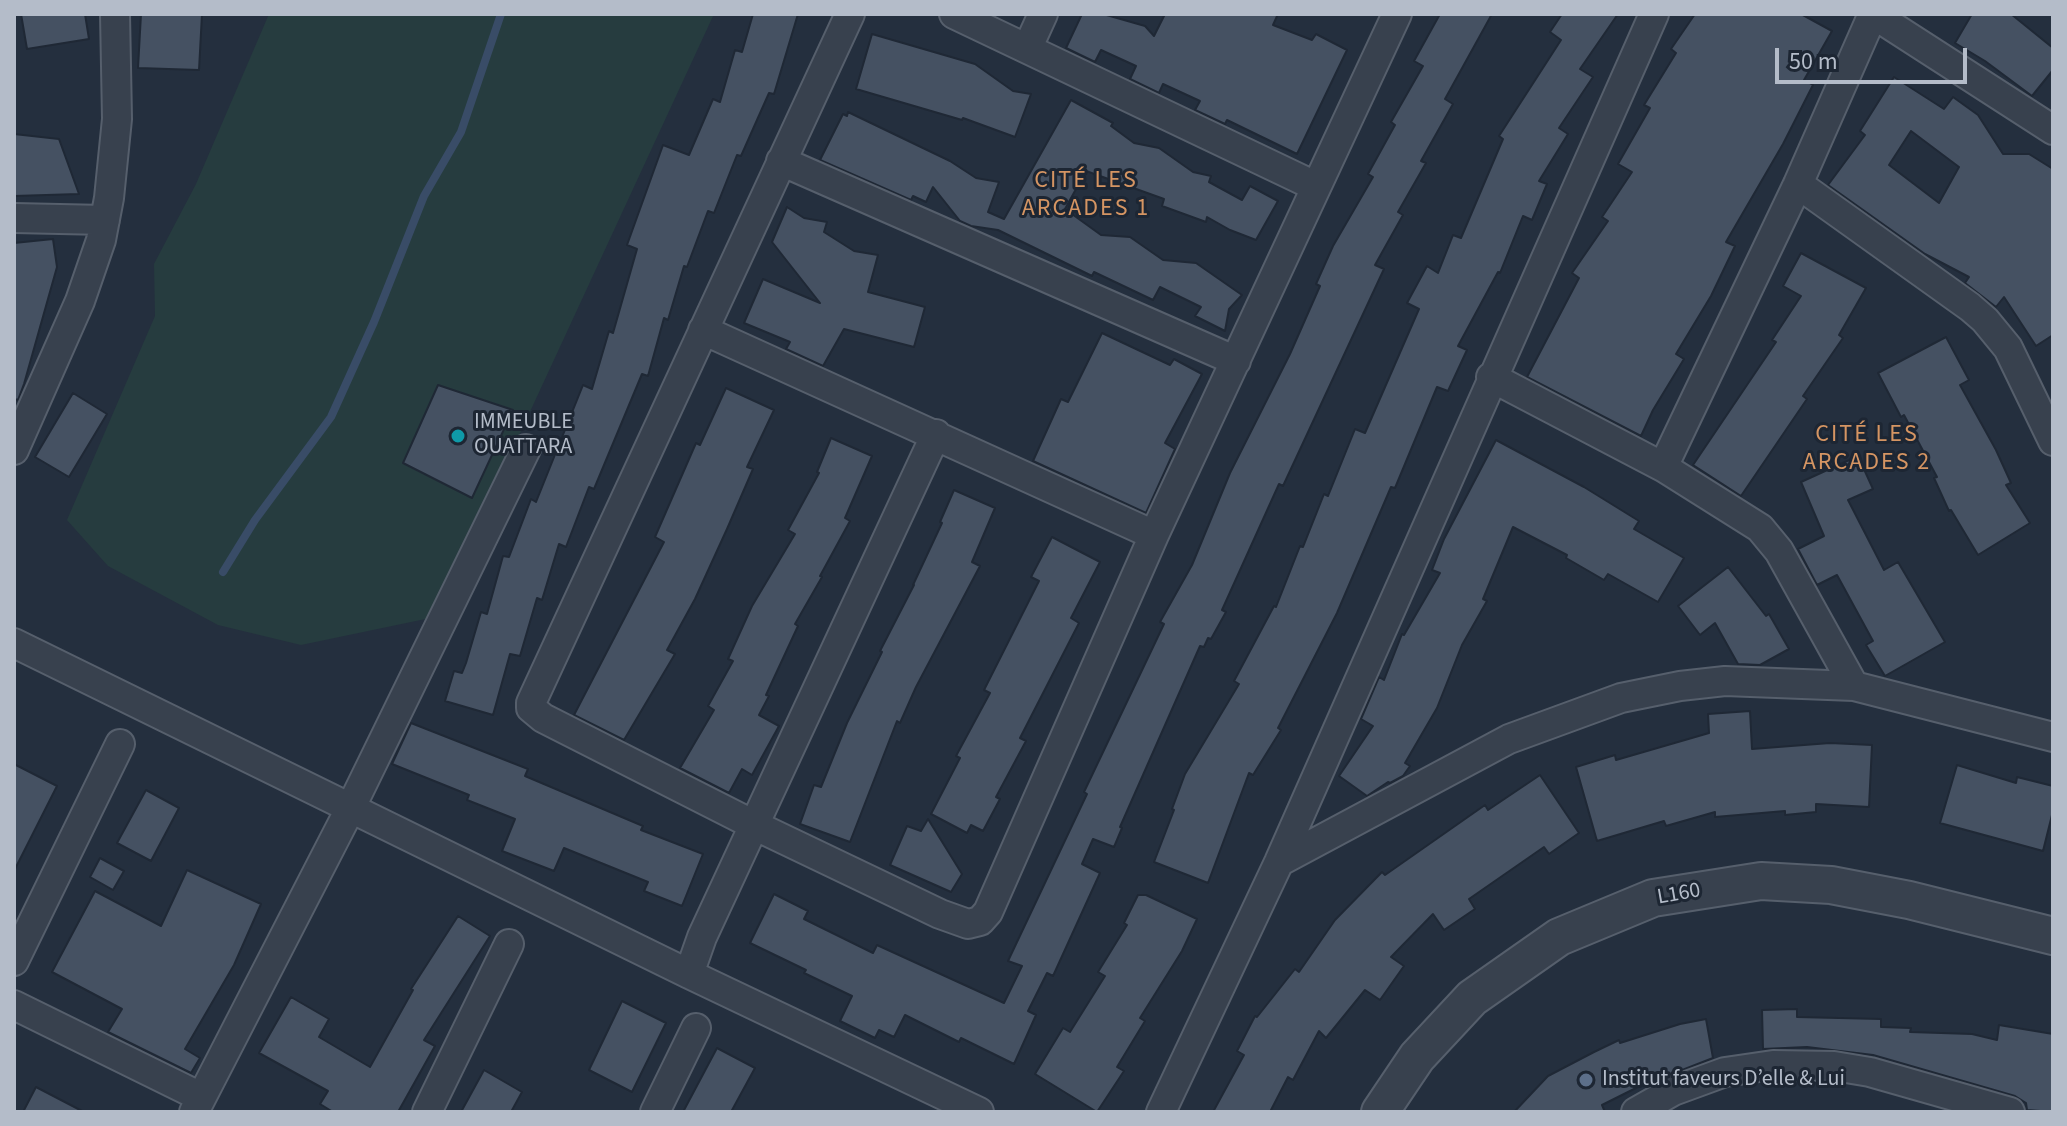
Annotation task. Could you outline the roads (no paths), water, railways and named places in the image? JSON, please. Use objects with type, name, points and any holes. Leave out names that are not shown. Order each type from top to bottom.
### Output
[{"type":"street","points":[[14,450],[80,301],[101,240],[117,119],[115,14]]},
{"type":"street","points":[[850,14],[531,703],[535,713],[543,718],[754,825],[968,924],[980,921],[988,912],[1388,17]]},
{"type":"street","points":[[954,14],[1315,186]]},
{"type":"street","points":[[1028,47],[1043,14]]},
{"type":"street","points":[[1161,1112],[1279,862],[1654,14]]},
{"type":"street","points":[[1663,467],[1798,184],[1873,14],[2053,130]]},
{"type":"street","points":[[781,161],[1236,361]]},
{"type":"street","points":[[1798,184],[1985,320],[2008,348],[2053,441]]},
{"type":"street","points":[[14,218],[105,220]]},
{"type":"street","points":[[703,330],[1154,535]]},
{"type":"street","points":[[1491,377],[1663,467],[1750,520],[1779,551],[1854,686]]},
{"type":"street","points":[[689,974],[702,937],[936,434]]},
{"type":"street","points":[[14,1005],[197,1105],[350,809],[526,449]]},
{"type":"street","points":[[14,643],[689,974],[979,1112]]},
{"type":"street","points":[[1279,862],[1509,739],[1621,698],[1680,686],[1725,681],[1854,686],[2053,737]]},
{"type":"street","points":[[14,961],[120,744]]},
{"type":"street","name":"L160","points":[[1380,1112],[1417,1057],[1472,998],[1559,937],[1653,898],[1761,881],[1831,885],[1909,900],[2053,936]]},
{"type":"street","points":[[427,1112],[509,944]]},
{"type":"street","points":[[655,1112],[696,1028]]},
{"type":"street","points":[[1636,1112],[1673,1091],[1725,1072],[1773,1065],[1834,1066],[1870,1072],[2010,1112]]},
{"type":"waterway","points":[[223,572],[255,520],[331,417],[374,322],[424,196],[461,132],[501,14]]},
{"type":"place","name":"IMMEUBLE OUATTARA","points":[[458,436]]},
{"type":"place","name":"Institut faveurs D’elle & Lui","points":[[1586,1080]]},
{"type":"district","name":"CITÉ LES ARCADES 1","points":[[1086,196]]},
{"type":"district","name":"CITÉ LES ARCADES 2","points":[[1867,450]]}]
